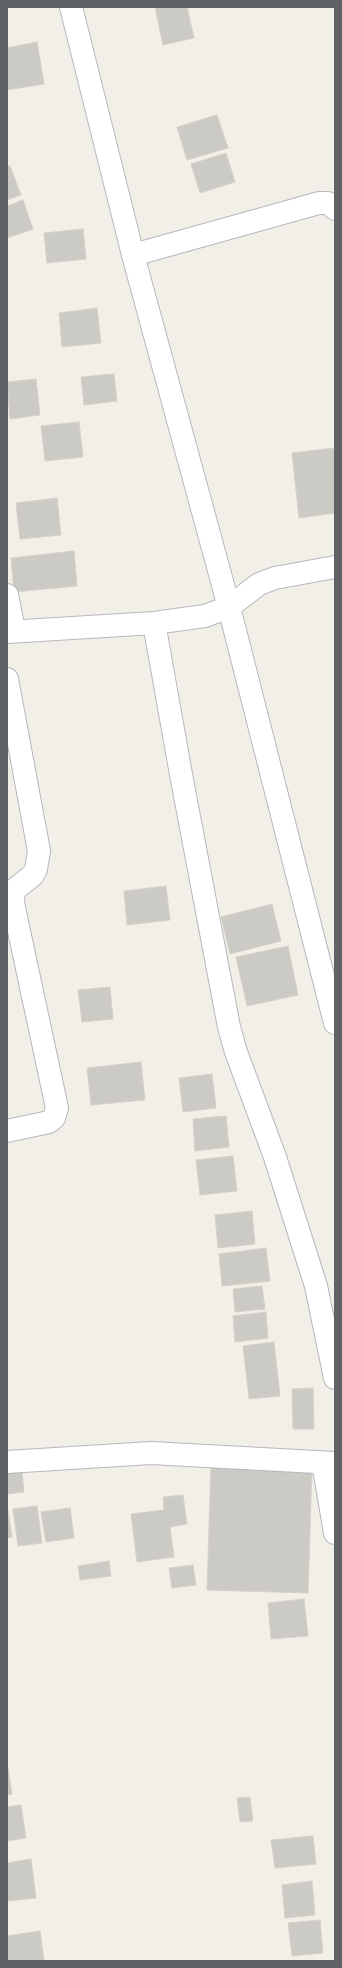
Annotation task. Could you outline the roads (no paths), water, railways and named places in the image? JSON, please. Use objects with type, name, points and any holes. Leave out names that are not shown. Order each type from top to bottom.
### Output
[{"type":"street","points":[[72,7],[133,255],[229,608],[335,1023]]},
{"type":"street","points":[[133,255],[319,203],[328,204],[335,209]]},
{"type":"street","points":[[7,595],[11,631],[154,623],[205,616],[229,608],[259,584],[275,578],[335,567]]},
{"type":"street","points":[[154,623],[229,1027],[236,1052],[275,1157],[316,1286],[335,1378]]},
{"type":"street","points":[[7,679],[39,851],[36,869],[33,875],[14,890],[13,903],[57,1108],[54,1118],[49,1122],[7,1131]]},
{"type":"street","points":[[7,1462],[151,1453],[329,1463],[335,1533]]}]
